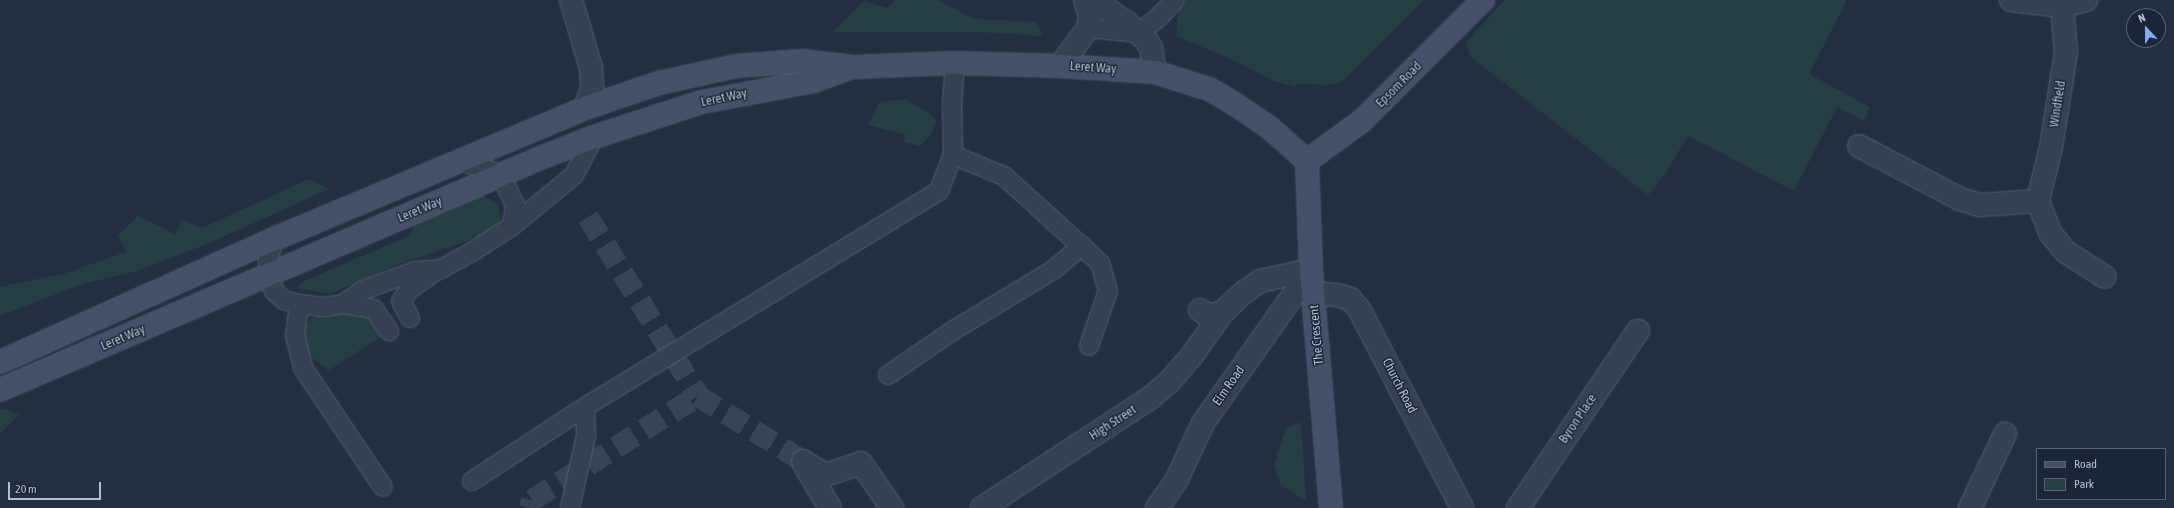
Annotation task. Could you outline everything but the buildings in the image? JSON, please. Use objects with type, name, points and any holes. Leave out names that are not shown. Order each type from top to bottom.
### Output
[{"type":"main road","name":"Epsom Road","points":[[1307,161],[1363,120],[1483,0]]},
{"type":"main road","name":"Leret Way","points":[[0,362],[274,239],[585,108],[659,83],[736,66],[802,61],[853,67],[955,63],[1060,66],[1155,72],[1209,89],[1235,104],[1270,128],[1307,161]]},
{"type":"main road","name":"Leret Way","points":[[0,390],[501,175],[594,137],[695,104],[814,81],[853,67]]},
{"type":"main road","name":"The Crescent","points":[[1307,161],[1311,270],[1331,508]]},
{"type":"street","points":[[571,0],[591,68],[592,88],[585,108]]},
{"type":"street","points":[[1060,66],[1088,28],[1090,16],[1085,0]]},
{"type":"street","points":[[1094,0],[1139,33],[1151,48],[1155,72]]},
{"type":"street","points":[[2011,0],[2062,6],[2086,0]]},
{"type":"street","name":"Windfield","points":[[2038,201],[2051,147],[2066,52],[2062,6]]},
{"type":"street","points":[[1859,146],[1960,199],[1980,205],[2038,201],[2050,233],[2066,252],[2105,277]]},
{"type":"street","name":"High Street","points":[[982,508],[1150,398],[1169,382],[1191,357],[1222,313],[1246,289],[1260,281],[1311,270]]},
{"type":"street","name":"Elm Road","points":[[1157,508],[1176,481],[1203,423],[1311,270]]},
{"type":"street","name":"Church Road","points":[[1313,293],[1337,295],[1350,299],[1359,309],[1462,508]]},
{"type":"street","points":[[1200,310],[1206,314],[1213,315],[1222,313]]},
{"type":"street","name":"Byron Place","points":[[1518,508],[1638,331]]},
{"type":"street","points":[[1970,508],[2006,434]]},
{"type":"street","points":[[830,508],[803,462],[826,475],[861,463],[892,508]]},
{"type":"lane","points":[[1088,28],[1139,33],[1159,17],[1175,0]]},
{"type":"lane","points":[[472,480],[585,408],[939,191],[953,155],[952,104],[955,63]]},
{"type":"lane","points":[[410,318],[401,301],[409,290],[441,268],[472,252],[512,226],[574,175],[594,137]]},
{"type":"lane","points":[[953,155],[1004,176],[1100,263],[1108,291],[1089,346]]},
{"type":"lane","points":[[458,162],[481,167],[501,175],[515,205],[512,226]]},
{"type":"lane","points":[[274,239],[268,261],[269,275],[274,291],[284,300],[299,304],[324,307],[343,304],[374,309],[389,332]]},
{"type":"lane","points":[[888,375],[954,330],[1053,270],[1082,246]]},
{"type":"lane","points":[[343,304],[363,290],[415,271],[441,268]]},
{"type":"lane","points":[[299,304],[295,335],[303,368],[383,487]]},
{"type":"lane","points":[[570,508],[586,436],[585,408]]},
{"type":"green space","points":[[895,0],[938,0],[975,19],[1036,22],[1043,36],[979,32],[833,32],[864,1],[887,8]]},
{"type":"green space","points":[[1186,0],[1424,0],[1342,82],[1329,85],[1297,84],[1296,87],[1274,81],[1240,63],[1176,36],[1179,9]]},
{"type":"green space","points":[[1505,0],[1847,0],[1809,74],[1870,107],[1864,121],[1837,107],[1794,191],[1688,136],[1666,172],[1648,195],[1471,57],[1466,42]]},
{"type":"green space","points":[[905,99],[930,114],[936,120],[932,134],[920,146],[904,142],[906,135],[868,125],[880,102]]},
{"type":"green space","points":[[309,179],[329,189],[212,242],[137,271],[82,284],[0,316],[0,287],[63,274],[126,252],[118,235],[138,216],[175,234],[182,220],[202,228]]},
{"type":"green space","points":[[480,193],[498,205],[501,219],[495,232],[399,264],[329,294],[297,288],[304,281],[409,236],[417,219]]},
{"type":"green space","points":[[342,309],[364,312],[382,336],[329,370],[305,353],[303,331],[313,316]]},
{"type":"green space","points":[[4,409],[19,415],[0,434],[0,410]]},
{"type":"green space","points":[[1301,422],[1306,501],[1281,485],[1274,466],[1286,428]]},
{"type":"tunnel","points":[[588,217],[698,396]]},
{"type":"tunnel","points":[[530,508],[532,500],[698,396],[803,461]]}]
